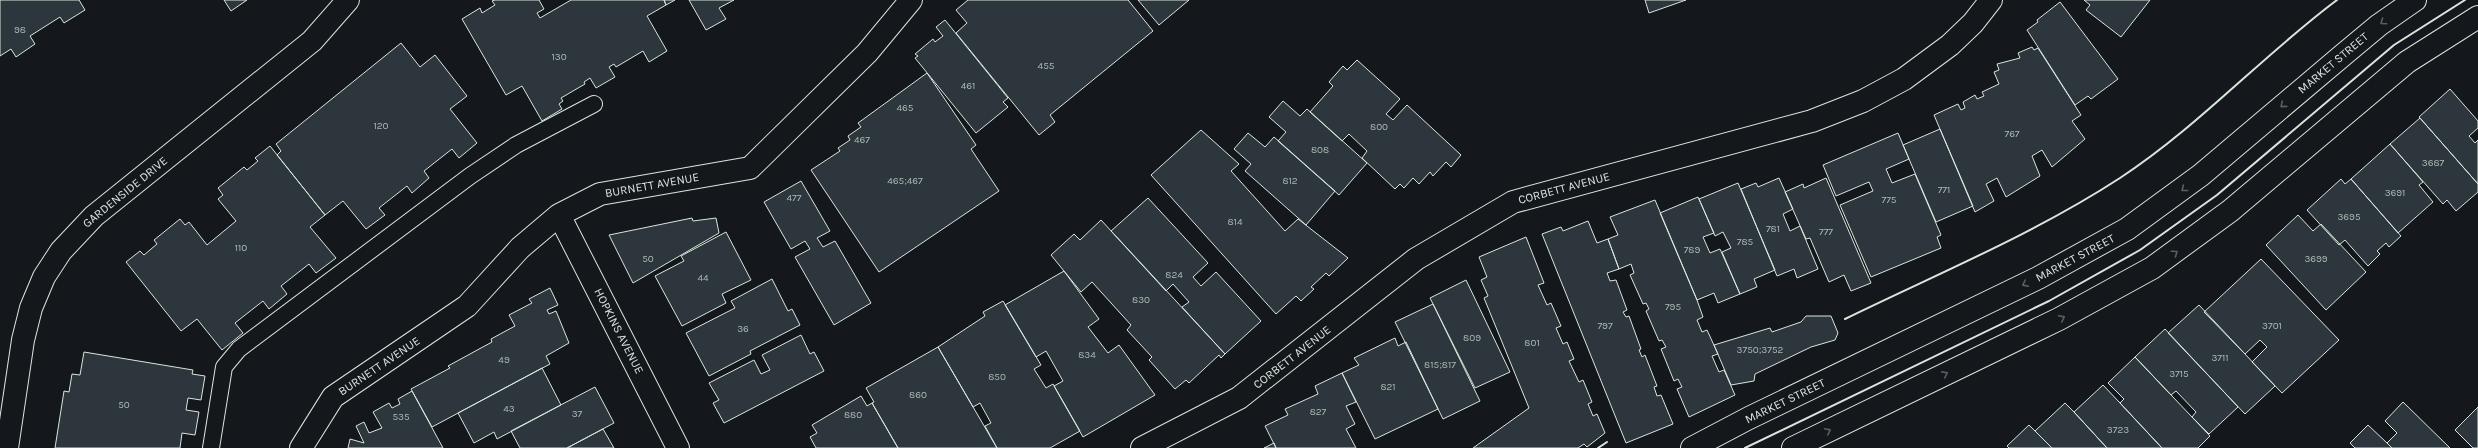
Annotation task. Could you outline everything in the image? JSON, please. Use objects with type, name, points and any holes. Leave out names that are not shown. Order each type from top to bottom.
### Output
[{"type":"street","name":"GARDENSIDE DRIVE","points":[[7,448],[29,314],[44,277],[61,251],[94,216],[312,41],[348,0]]},
{"type":"street","name":"BURNETT AVENUE","points":[[301,448],[333,398],[467,306],[520,248],[559,215],[600,194],[750,168],[867,53],[910,0]]},
{"type":"street","name":"CORBETT AVENUE","points":[[1142,448],[1239,398],[1416,259],[1513,202],[1812,121],[1863,101],[1904,79],[1950,45],[1973,23],[1991,0]]},
{"type":"street","name":"MARKET STREET","points":[[1692,448],[1749,418],[2038,278],[2127,229],[2201,175],[2379,25],[2415,0]]},
{"type":"street","points":[[1793,448],[2059,320],[2152,268],[2230,211],[2407,62],[2478,17]]},
{"type":"street","name":"HOPKINS AVENUE","points":[[559,215],[678,448]]},
{"type":"lane","points":[[211,448],[224,367],[239,350],[470,176],[516,145],[594,104]]},
{"type":"building","points":[[0,0],[79,0],[85,10],[64,23],[60,17],[30,36],[35,44],[16,57],[11,49],[0,56]]},
{"type":"building","points":[[224,0],[247,0],[231,11]]},
{"type":"building","points":[[539,0],[544,9],[537,13],[540,18],[571,0],[664,0],[666,5],[647,16],[667,51],[649,62],[643,51],[616,67],[614,64],[609,67],[615,77],[596,88],[590,78],[584,82],[585,84],[561,98],[563,101],[559,104],[562,109],[542,121],[522,86],[506,95],[462,19],[480,8],[482,13],[495,5],[492,1]]},
{"type":"building","points":[[664,0],[675,0],[666,5]]},
{"type":"building","points":[[689,0],[734,0],[719,8],[726,19],[706,30]]},
{"type":"building","points":[[968,0],[1128,0],[1153,31],[1050,115],[1055,122],[1039,135],[956,33],[967,23],[956,10]]},
{"type":"building","points":[[1138,0],[1189,0],[1159,25]]},
{"type":"building","points":[[1645,0],[1686,0],[1649,13]]},
{"type":"building","points":[[2084,0],[2150,0],[2121,37],[2086,10],[2090,5]]},
{"type":"building","points":[[2060,2],[2118,79],[2091,99],[2088,96],[2075,105],[2027,30]]},
{"type":"building","points":[[945,20],[1008,98],[1003,102],[1008,107],[976,133],[915,58],[918,56],[915,54],[933,39],[935,42],[943,36],[936,27]]},
{"type":"building","points":[[401,43],[420,67],[435,55],[467,96],[450,109],[477,143],[459,158],[452,149],[424,171],[429,178],[412,193],[407,186],[379,208],[385,215],[366,229],[343,201],[325,215],[277,155],[281,151],[276,144]]},
{"type":"building","points":[[2032,47],[2034,50],[2038,48],[2081,115],[2072,121],[2085,139],[2052,167],[2042,150],[2032,156],[2040,176],[2006,197],[1997,178],[1986,184],[1994,201],[1975,212],[1934,115],[1958,104],[1961,110],[1965,108],[1963,102],[1975,95],[1977,99],[1984,96],[1982,92],[1999,84],[1994,72],[1999,70],[1997,64],[2020,58],[2018,53]]},
{"type":"building","points":[[1357,60],[1400,99],[1386,114],[1393,120],[1407,105],[1461,155],[1451,167],[1446,162],[1433,176],[1430,172],[1419,184],[1413,178],[1404,188],[1400,184],[1395,189],[1362,158],[1367,151],[1349,134],[1342,141],[1310,112],[1333,86],[1329,82],[1343,66],[1347,70]]},
{"type":"building","points":[[927,73],[976,145],[971,149],[999,191],[879,272],[811,170],[840,151],[838,148],[850,140],[848,136],[861,127],[858,123]]},
{"type":"building","points":[[2450,89],[2478,121],[2478,128],[2469,136],[2475,143],[2478,140],[2478,184],[2419,117]]},
{"type":"building","points":[[1283,101],[1300,116],[1307,109],[1367,163],[1339,195],[1278,141],[1286,132],[1269,117]]},
{"type":"building","points":[[2420,118],[2478,184],[2478,192],[2456,211],[2447,200],[2443,204],[2390,144]]},
{"type":"building","points":[[1940,129],[1973,206],[1936,222],[1903,145]]},
{"type":"building","points":[[1201,130],[1239,164],[1231,171],[1285,231],[1298,219],[1348,258],[1329,276],[1326,273],[1311,287],[1314,289],[1301,301],[1296,296],[1276,314],[1151,175]]},
{"type":"building","points":[[1248,133],[1265,147],[1274,137],[1335,191],[1306,225],[1245,171],[1251,164],[1234,149]]},
{"type":"building","points":[[1898,133],[1909,159],[1886,169],[1892,183],[1915,174],[1941,235],[1937,237],[1941,248],[1871,277],[1840,205],[1873,191],[1869,182],[1836,196],[1823,165]]},
{"type":"building","points":[[2390,144],[2423,182],[2419,185],[2433,202],[2398,233],[2351,179]]},
{"type":"building","points":[[270,146],[325,215],[310,227],[336,258],[316,273],[309,264],[281,286],[287,294],[269,309],[263,301],[235,323],[243,333],[222,350],[197,319],[181,331],[126,262],[140,251],[144,255],[157,244],[154,240],[180,219],[185,225],[189,222],[207,245],[236,221],[218,199],[223,195],[218,188],[244,167],[247,170],[258,161],[255,158]]},
{"type":"building","points":[[1779,178],[1793,209],[1783,214],[1790,231],[1800,226],[1818,269],[1797,278],[1794,269],[1777,276],[1741,189],[1756,183],[1758,187]]},
{"type":"building","points":[[1826,178],[1871,283],[1851,291],[1844,275],[1829,282],[1810,238],[1806,239],[1785,192],[1803,184],[1804,188]]},
{"type":"building","points":[[2341,179],[2345,184],[2351,179],[2401,236],[2389,247],[2386,243],[2377,251],[2380,254],[2368,266],[2345,240],[2339,245],[2307,210]]},
{"type":"building","points":[[801,181],[830,231],[817,238],[823,247],[835,241],[871,303],[834,325],[795,257],[810,249],[805,241],[791,249],[764,202]]},
{"type":"building","points":[[1738,183],[1775,270],[1754,279],[1757,287],[1740,294],[1722,252],[1731,248],[1723,232],[1715,236],[1699,199]]},
{"type":"building","points":[[1698,197],[1714,233],[1703,237],[1710,253],[1720,249],[1740,294],[1718,303],[1714,293],[1697,300],[1660,213]]},
{"type":"building","points":[[1148,198],[1208,263],[1193,277],[1201,286],[1216,272],[1261,321],[1225,354],[1182,307],[1189,302],[1173,284],[1166,291],[1111,231]]},
{"type":"building","points":[[1655,200],[1703,317],[1697,320],[1702,332],[1707,330],[1718,354],[1712,356],[1719,372],[1724,370],[1735,395],[1689,417],[1677,389],[1682,387],[1678,379],[1674,381],[1661,349],[1666,347],[1662,340],[1659,341],[1646,311],[1649,309],[1646,303],[1643,304],[1630,275],[1634,273],[1631,264],[1619,269],[1608,239],[1618,235],[1610,217]]},
{"type":"building","points":[[2298,215],[2313,231],[2321,224],[2366,272],[2326,310],[2266,245]]},
{"type":"building","points":[[692,218],[693,221],[716,218],[719,233],[633,283],[609,235]]},
{"type":"building","points":[[1101,220],[1225,354],[1221,358],[1219,355],[1189,383],[1186,380],[1175,389],[1149,360],[1152,357],[1127,330],[1131,325],[1092,282],[1081,292],[1051,255],[1074,234],[1080,240]]},
{"type":"building","points":[[1588,221],[1597,243],[1608,239],[1619,269],[1607,273],[1610,281],[1616,280],[1627,310],[1623,312],[1626,317],[1629,316],[1641,349],[1639,350],[1642,357],[1645,355],[1657,386],[1654,387],[1657,396],[1661,395],[1673,424],[1626,443],[1542,234],[1561,227],[1563,231]]},
{"type":"building","points":[[726,232],[751,280],[722,294],[726,303],[682,326],[655,276],[684,261],[681,256]]},
{"type":"building","points":[[1526,237],[1544,283],[1538,285],[1547,305],[1551,303],[1561,326],[1556,328],[1563,344],[1567,342],[1574,359],[1569,361],[1579,382],[1583,380],[1592,402],[1588,404],[1593,416],[1597,414],[1605,433],[1587,447],[1584,444],[1578,448],[1473,448],[1529,408],[1484,298],[1488,296],[1481,280],[1487,277],[1479,257]]},
{"type":"building","points":[[2261,259],[2339,340],[2282,393],[2252,362],[2267,347],[2260,340],[2245,354],[2204,312]]},
{"type":"building","points":[[1064,271],[1099,319],[1088,327],[1108,353],[1119,345],[1155,395],[1083,437],[1054,386],[1063,381],[1046,351],[1036,357],[1005,305]]},
{"type":"building","points":[[772,279],[788,311],[792,309],[800,325],[750,351],[751,354],[709,376],[686,333],[735,308],[731,301]]},
{"type":"building","points":[[1466,280],[1510,372],[1475,388],[1430,298]]},
{"type":"building","points":[[550,288],[558,305],[547,310],[549,314],[556,311],[569,343],[546,356],[550,364],[432,427],[411,389],[450,368],[448,366],[492,342],[491,339],[515,326],[509,315],[532,303],[529,299]]},
{"type":"building","points":[[1003,301],[1041,365],[1034,369],[1046,388],[1053,384],[1080,431],[1050,448],[997,448],[985,426],[991,423],[980,403],[973,407],[938,347],[985,316],[983,312]]},
{"type":"building","points":[[1433,304],[1480,401],[1443,419],[1395,322]]},
{"type":"building","points":[[2199,305],[2275,386],[2245,414],[2168,333]]},
{"type":"building","points":[[1806,316],[1831,316],[1838,333],[1835,340],[1811,347],[1755,374],[1754,381],[1731,385],[1714,345],[1770,328],[1772,332],[1801,322]]},
{"type":"building","points":[[2165,329],[2238,407],[2209,434],[2192,417],[2196,412],[2176,391],[2171,395],[2135,357]]},
{"type":"building","points":[[801,335],[810,354],[814,352],[824,371],[724,423],[713,403],[719,400],[709,383],[754,360],[761,374],[770,370],[762,355]]},
{"type":"building","points":[[1395,338],[1398,346],[1406,342],[1438,409],[1375,439],[1342,373],[1359,365],[1354,358]]},
{"type":"building","points":[[938,347],[997,448],[898,448],[872,403],[874,402],[866,388]]},
{"type":"building","points":[[84,352],[193,370],[192,374],[205,376],[201,400],[188,398],[186,410],[199,412],[195,435],[182,433],[180,448],[55,448],[64,391],[69,392],[72,374],[80,375]]},
{"type":"building","points":[[2135,357],[2210,436],[2198,448],[2162,448],[2120,403],[2124,399],[2108,383]]},
{"type":"building","points":[[542,368],[561,405],[497,439],[494,432],[474,443],[458,413]]},
{"type":"building","points":[[1342,373],[1356,402],[1346,406],[1355,424],[1346,429],[1356,448],[1276,448],[1265,426],[1288,415],[1285,409],[1318,394],[1315,386]]},
{"type":"building","points":[[2103,385],[2162,448],[2107,448],[2074,412]]},
{"type":"building","points":[[595,387],[614,423],[567,448],[520,448],[511,431]]},
{"type":"building","points":[[412,391],[443,448],[348,448],[350,439],[364,443],[356,426],[364,422],[369,433],[382,428],[373,412],[389,403],[392,408],[400,404],[398,399]]},
{"type":"building","points":[[861,396],[867,406],[872,403],[898,448],[816,448],[810,437],[817,433],[812,425]]},
{"type":"building","points":[[2403,402],[2450,448],[2392,448],[2387,443],[2397,433],[2385,421]]},
{"type":"building","points":[[2065,403],[2107,448],[2052,448],[2035,431]]},
{"type":"building","points":[[2478,407],[2478,448],[2473,448],[2455,430]]},
{"type":"building","points":[[2029,425],[2052,448],[2009,448],[2007,446]]},
{"type":"building","points":[[2368,425],[2392,448],[2355,448],[2350,443]]},
{"type":"building","points":[[603,429],[614,448],[567,448]]},
{"type":"building","points":[[1274,443],[1276,448],[1264,448]]},
{"type":"wall","points":[[1845,319],[1985,253],[2054,217],[2120,178],[2176,137],[2282,44],[2337,0]]},
{"type":"wall","points":[[1745,448],[2049,301],[2140,250],[2217,195],[2394,45],[2465,0]]},
{"type":"wall","points":[[1598,448],[1607,442]]}]
